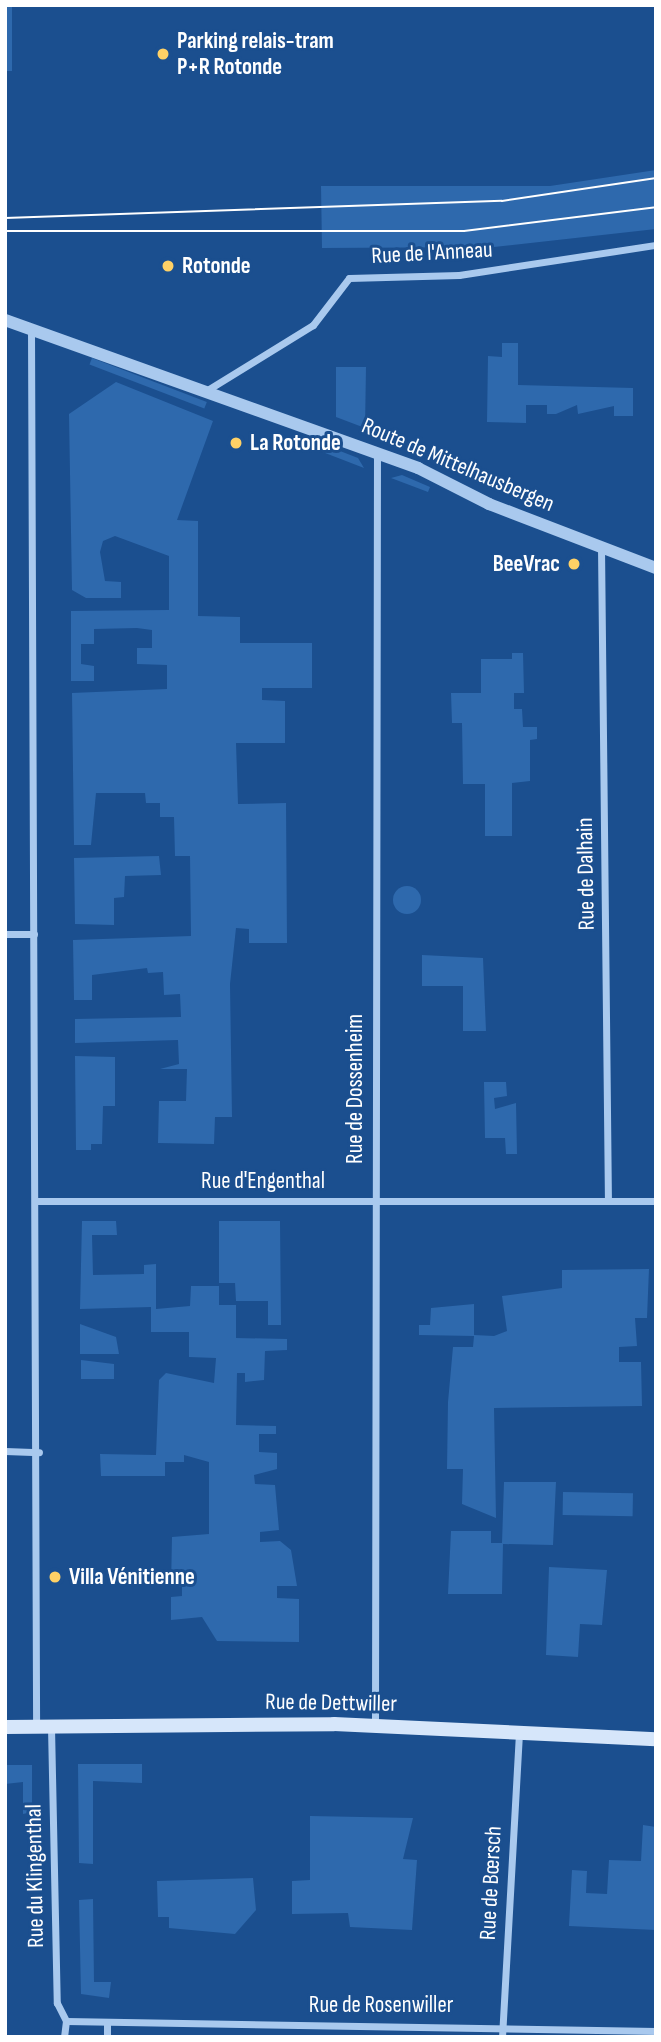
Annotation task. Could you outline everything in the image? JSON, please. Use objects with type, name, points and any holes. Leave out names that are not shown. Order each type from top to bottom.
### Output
[{"type":"main road","name":"Rue de Dettwiller","points":[[5,1727],[375,1726],[656,1739]]},
{"type":"street","name":"Rue de l'Anneau","points":[[209,389],[219,377],[313,325],[349,278],[459,275],[656,245]]},
{"type":"street","name":"Route de Mittelhausbergen","points":[[5,320],[209,389],[377,453],[656,568]]},
{"type":"street","points":[[31,330],[39,1452],[36,1726]]},
{"type":"street","name":"Rue de Dossenheim","points":[[375,1726],[377,453]]},
{"type":"street","name":"Rue de Dalhain","points":[[601,547],[608,1200]]},
{"type":"street","points":[[5,933],[34,934]]},
{"type":"street","name":"Rue d'Engenthal","points":[[38,1201],[656,1201]]},
{"type":"street","points":[[5,1451],[39,1452]]},
{"type":"street","name":"Rue du Klingenthal","points":[[51,1726],[57,2003],[66,2021],[64,2037]]},
{"type":"street","name":"Rue de Bœrsch","points":[[502,2037],[520,1732]]},
{"type":"street","points":[[66,2021],[107,2023],[107,2037]]},
{"type":"street","name":"Rue de Rosenwiller","points":[[107,2023],[502,2025],[656,2031]]},
{"type":"shaded area","points":[[5,5],[12,5],[12,71],[5,71]]},
{"type":"shaded area","points":[[656,170],[656,229],[494,247],[322,248],[321,186],[550,186]]},
{"type":"shaded area","points":[[502,343],[518,343],[518,385],[633,388],[633,416],[614,416],[614,406],[578,414],[577,405],[556,414],[547,414],[547,405],[526,405],[526,423],[487,422],[488,356],[502,357]]},
{"type":"shaded area","points":[[92,358],[207,402],[204,409],[89,365]]},
{"type":"shaded area","points":[[336,367],[366,367],[365,428],[336,417]]},
{"type":"shaded area","points":[[116,382],[213,421],[177,520],[198,521],[198,616],[240,617],[240,643],[312,643],[312,688],[262,688],[262,700],[285,701],[285,743],[236,743],[238,804],[286,803],[287,943],[249,943],[249,929],[236,928],[230,984],[232,1117],[215,1117],[214,1144],[158,1143],[159,1101],[186,1101],[187,1069],[160,1069],[179,1064],[178,1040],[75,1043],[75,1019],[181,1017],[180,994],[164,995],[163,972],[148,973],[147,968],[92,975],[92,1000],[74,1000],[73,940],[191,936],[190,856],[175,856],[174,817],[160,817],[160,803],[146,803],[145,793],[96,793],[91,845],[74,845],[72,693],[167,689],[167,665],[137,664],[137,648],[152,648],[152,630],[137,628],[94,629],[94,644],[81,644],[81,664],[94,666],[94,681],[71,681],[71,611],[169,610],[169,556],[115,536],[103,541],[100,552],[105,581],[121,582],[121,598],[86,598],[72,590],[69,414]]},
{"type":"shaded area","points":[[322,444],[358,458],[364,468],[320,451]]},
{"type":"shaded area","points":[[402,475],[430,487],[428,492],[391,478]]},
{"type":"shaded area","points":[[512,653],[523,653],[524,693],[514,693],[514,709],[522,709],[523,727],[537,727],[537,739],[530,740],[530,781],[512,783],[512,836],[485,836],[485,784],[463,784],[462,723],[452,723],[451,693],[481,693],[481,659],[512,659]]},
{"type":"shaded area","points":[[159,856],[161,875],[125,876],[124,897],[114,898],[114,925],[75,924],[74,858]]},
{"type":"shaded area","points":[[407,886],[417,890],[421,900],[417,910],[407,914],[397,910],[393,900],[397,890]]},
{"type":"shaded area","points":[[422,955],[483,958],[486,1031],[463,1031],[463,986],[422,986]]},
{"type":"shaded area","points":[[75,1056],[115,1057],[115,1106],[103,1106],[102,1144],[91,1144],[91,1150],[76,1150]]},
{"type":"shaded area","points":[[484,1082],[506,1082],[507,1096],[494,1098],[495,1109],[516,1103],[517,1154],[506,1154],[505,1138],[485,1138]]},
{"type":"shaded area","points":[[82,1221],[116,1221],[117,1235],[92,1235],[93,1275],[144,1274],[144,1265],[156,1264],[156,1309],[190,1306],[191,1286],[219,1286],[219,1305],[236,1305],[236,1338],[287,1339],[287,1350],[265,1351],[264,1380],[245,1382],[245,1373],[237,1373],[236,1425],[276,1426],[276,1434],[259,1434],[259,1452],[277,1453],[277,1469],[254,1475],[255,1484],[275,1485],[279,1530],[260,1532],[260,1542],[280,1541],[291,1550],[297,1586],[277,1586],[277,1598],[299,1599],[299,1642],[217,1641],[202,1617],[171,1620],[171,1597],[182,1596],[182,1587],[171,1586],[172,1537],[209,1534],[209,1462],[184,1455],[184,1462],[165,1462],[165,1476],[101,1476],[100,1454],[156,1455],[159,1380],[166,1373],[214,1383],[216,1358],[189,1357],[189,1332],[151,1332],[151,1307],[80,1309]]},
{"type":"shaded area","points":[[219,1221],[280,1221],[281,1325],[268,1325],[268,1301],[236,1301],[235,1283],[219,1283]]},
{"type":"shaded area","points":[[649,1269],[647,1318],[635,1318],[637,1346],[619,1347],[619,1362],[641,1362],[642,1406],[494,1408],[496,1518],[462,1504],[463,1469],[447,1469],[448,1402],[453,1347],[473,1347],[474,1336],[419,1335],[419,1325],[430,1325],[431,1308],[474,1304],[474,1335],[494,1336],[507,1331],[502,1296],[562,1288],[562,1270]]},
{"type":"shaded area","points":[[80,1324],[116,1337],[119,1354],[80,1354]]},
{"type":"shaded area","points":[[81,1360],[114,1364],[114,1379],[81,1379]]},
{"type":"shaded area","points":[[504,1482],[556,1482],[553,1545],[503,1544],[502,1594],[448,1594],[451,1531],[491,1531],[491,1543],[502,1543]]},
{"type":"shaded area","points":[[563,1492],[633,1493],[633,1516],[563,1515]]},
{"type":"shaded area","points":[[549,1567],[607,1570],[602,1625],[580,1624],[578,1657],[546,1655]]},
{"type":"shaded area","points":[[78,1764],[142,1764],[142,1783],[93,1781],[93,1864],[79,1863]]},
{"type":"shaded area","points":[[5,1765],[32,1765],[32,1812],[23,1814],[23,1782],[5,1784]]},
{"type":"shaded area","points":[[310,1816],[413,1818],[403,1859],[417,1860],[412,1930],[350,1927],[348,1913],[292,1914],[292,1881],[310,1880]]},
{"type":"shaded area","points":[[643,1825],[656,1827],[656,1930],[569,1926],[572,1870],[587,1871],[586,1893],[607,1894],[609,1860],[641,1861]]},
{"type":"shaded area","points":[[253,1878],[256,1910],[235,1934],[169,1928],[169,1917],[158,1917],[157,1881]]},
{"type":"shaded area","points":[[93,1899],[94,1982],[111,1982],[109,1998],[81,1994],[79,1900]]},
{"type":"tram line","points":[[5,218],[502,201],[656,178]]},
{"type":"tram line","points":[[5,231],[464,231],[656,207]]},
{"type":"place","name":"Parking relais-tram P+R Rotonde","points":[[163,54]]},
{"type":"place","name":"Rotonde","points":[[168,266]]},
{"type":"place","name":"La Rotonde","points":[[236,443]]},
{"type":"place","name":"BeeVrac","points":[[574,564]]},
{"type":"place","name":"Villa Vénitienne","points":[[55,1577]]}]
